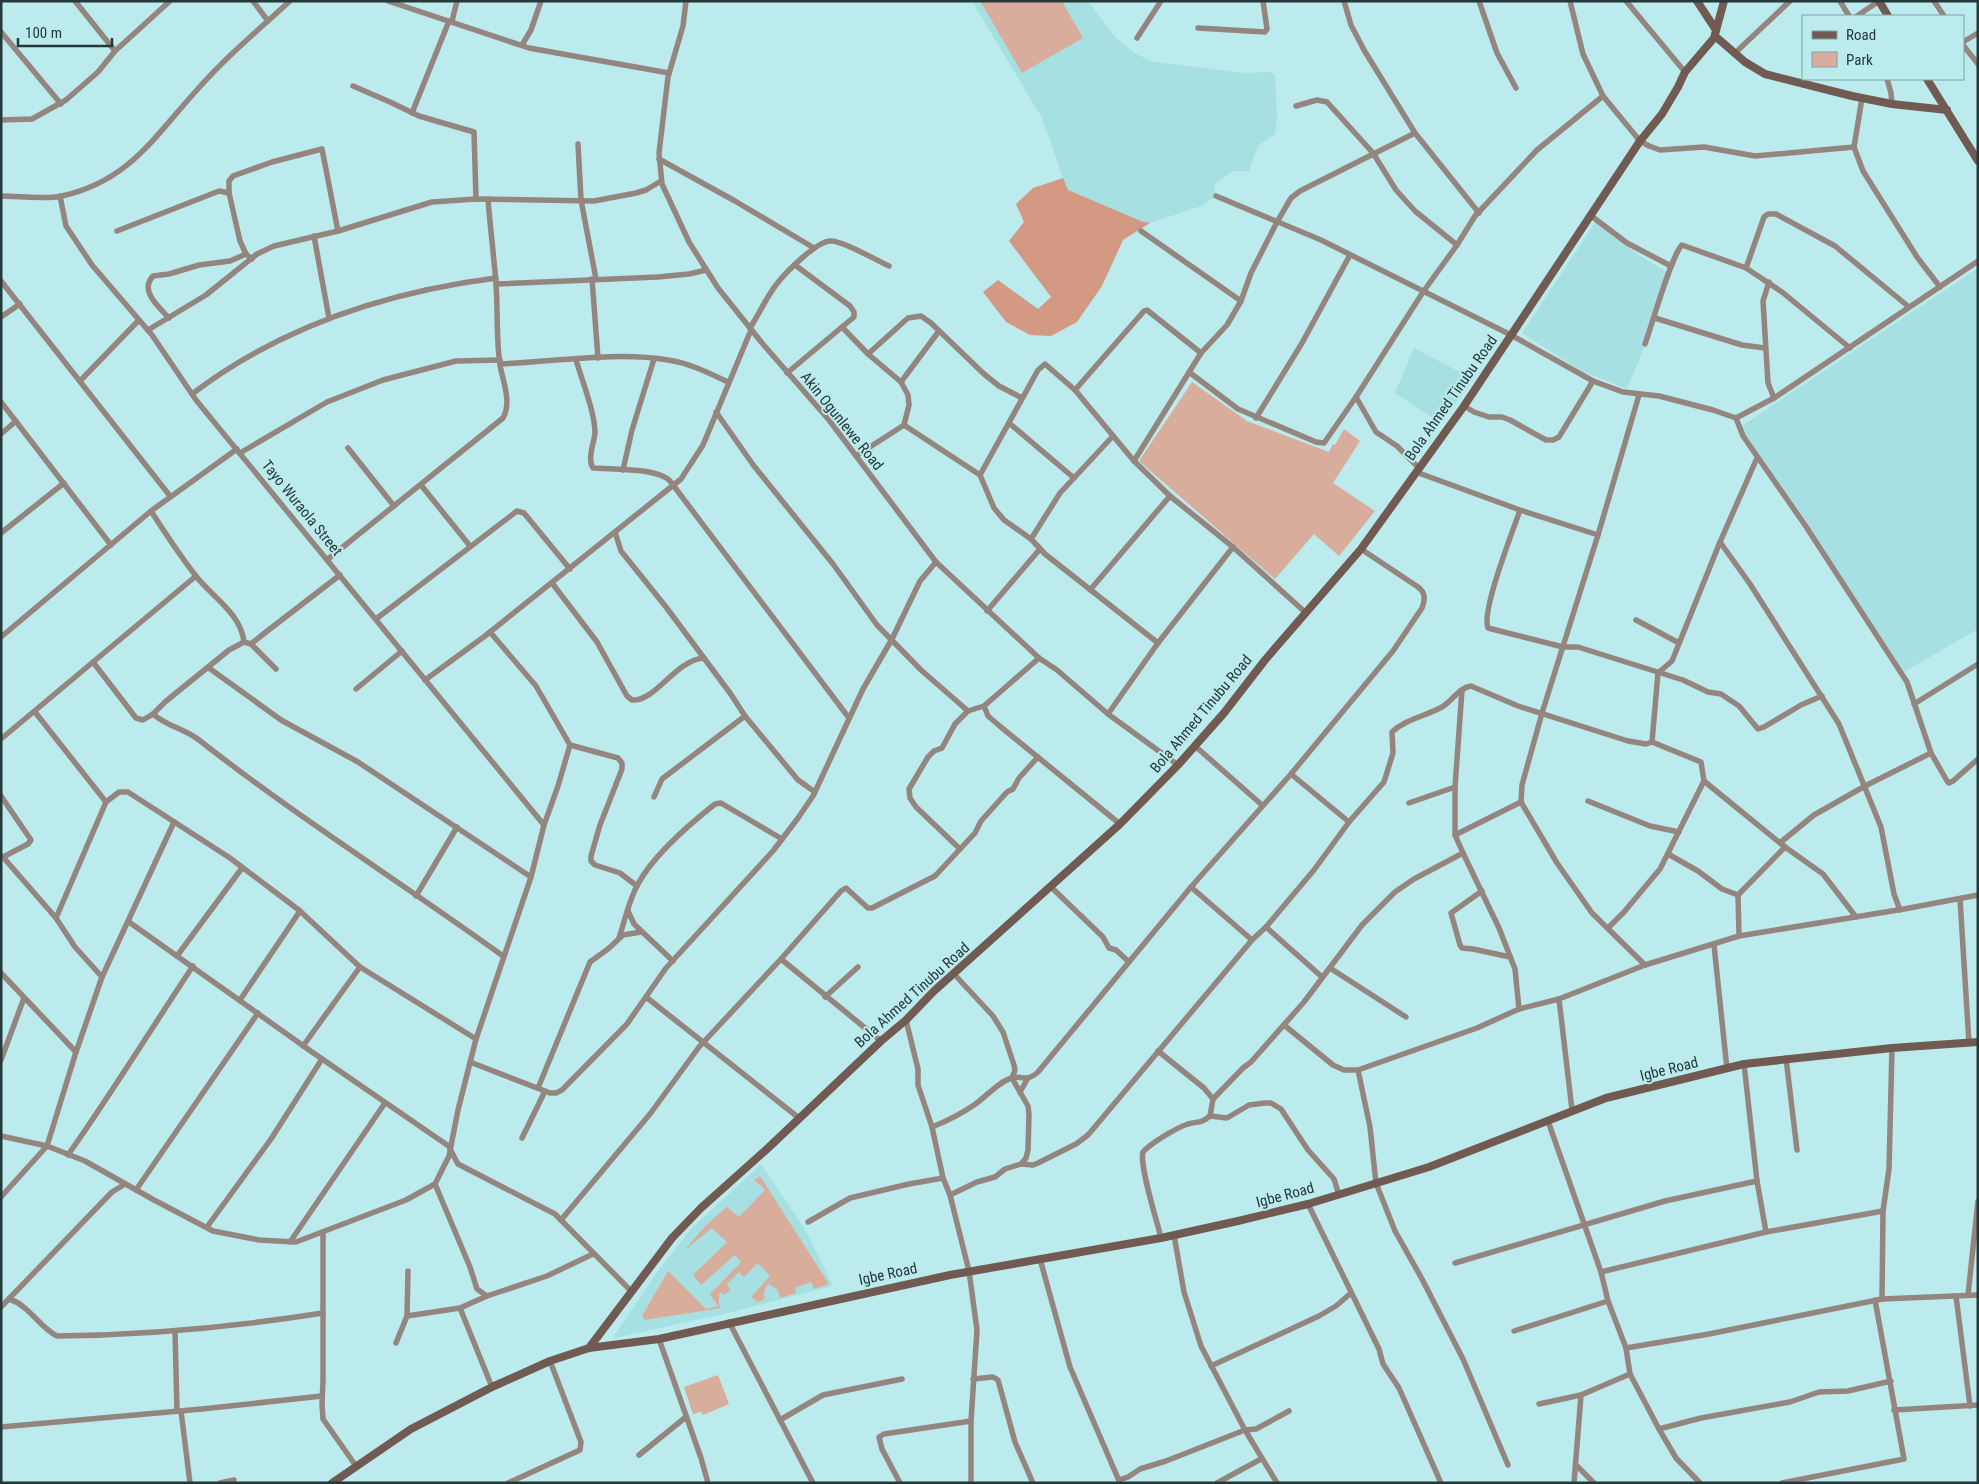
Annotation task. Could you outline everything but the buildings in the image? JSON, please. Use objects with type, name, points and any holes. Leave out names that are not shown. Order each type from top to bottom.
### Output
[{"type":"main road","points":[[1697,1],[1716,33],[1732,51],[1745,62],[1765,74],[1892,104],[1948,110]]},
{"type":"main road","points":[[1716,33],[1724,1]]},
{"type":"main road","points":[[1879,1],[1887,15]]},
{"type":"main road","name":"Bola Ahmed Tinubu Road","points":[[589,1348],[672,1238],[702,1208],[881,1041],[1120,824],[1195,746],[1265,660],[1361,549],[1464,406],[1640,140],[1662,114],[1678,87],[1684,72],[1716,33]]},
{"type":"main road","points":[[1928,80],[1948,110],[1977,160]]},
{"type":"main road","name":"Igbe Road","points":[[332,1483],[412,1429],[492,1387],[550,1361],[589,1348],[659,1339],[729,1322],[969,1271],[1161,1238],[1308,1204],[1429,1167],[1606,1098],[1744,1064],[1892,1048],[1978,1042]]},
{"type":"street","points":[[75,1],[115,50]]},
{"type":"street","points":[[1,120],[32,119],[61,104],[98,72],[115,50],[170,1]]},
{"type":"street","points":[[253,1],[268,21]]},
{"type":"street","points":[[1,196],[60,196],[91,186],[118,172],[144,151],[232,53],[290,1]]},
{"type":"street","points":[[388,1],[522,45],[669,74]]},
{"type":"street","points":[[412,113],[457,1]]},
{"type":"street","points":[[522,45],[531,30],[541,1]]},
{"type":"street","name":"Akin Ogunlewe Road","points":[[686,1],[683,26],[669,74],[659,159],[661,181],[670,205],[706,270],[751,329],[828,420],[936,562],[1039,658],[1057,670],[1108,714],[1178,765]]},
{"type":"street","points":[[1137,38],[1161,1]]},
{"type":"street","points":[[1198,28],[1264,32],[1267,29],[1262,1]]},
{"type":"street","points":[[1344,1],[1352,25],[1364,50],[1415,134],[1479,213]]},
{"type":"street","points":[[1479,1],[1497,53],[1516,88]]},
{"type":"street","points":[[1570,1],[1582,54],[1603,96],[1640,140],[1660,150],[1704,147],[1755,156],[1854,147]]},
{"type":"street","points":[[1626,1],[1684,72]]},
{"type":"street","points":[[1732,51],[1790,1]]},
{"type":"street","points":[[1840,1],[1848,15]]},
{"type":"street","points":[[1858,15],[1879,1]]},
{"type":"street","points":[[1934,1],[1943,15]]},
{"type":"street","points":[[1,32],[61,104]]},
{"type":"street","points":[[1964,43],[1978,33]]},
{"type":"street","points":[[1964,45],[1978,64]]},
{"type":"street","points":[[1887,80],[1892,104]]},
{"type":"street","points":[[353,86],[412,113],[474,132],[476,199]]},
{"type":"street","points":[[1189,372],[1238,409],[1321,444],[1324,442],[1356,397],[1423,292],[1479,213],[1537,150],[1603,96]]},
{"type":"street","points":[[1862,98],[1854,147],[1863,171],[1917,257],[1940,287]]},
{"type":"street","points":[[1296,106],[1317,100],[1327,102],[1373,153],[1396,190],[1415,211],[1457,246]]},
{"type":"street","points":[[1134,461],[1201,353],[1227,326],[1241,301],[1251,273],[1277,222],[1296,194],[1373,153],[1415,134]]},
{"type":"street","points":[[578,144],[581,200],[594,279],[598,358]]},
{"type":"street","points":[[252,259],[246,254],[240,240],[229,193],[230,181],[233,176],[272,162],[322,149],[338,231]]},
{"type":"street","points":[[659,159],[814,248]]},
{"type":"street","points":[[148,330],[206,295],[252,259],[274,246],[338,231],[421,204],[476,199],[594,201],[636,194],[661,181]]},
{"type":"street","points":[[117,232],[219,192],[229,193]]},
{"type":"street","name":"Tayo Wuraola Street","points":[[60,196],[66,226],[92,265],[148,330],[192,394],[238,451],[544,825]]},
{"type":"street","points":[[1216,196],[1350,255],[1511,335],[1593,380],[1623,392],[1660,396],[1736,418],[1774,398],[1978,261]]},
{"type":"street","points":[[328,559],[503,418],[506,412],[508,403],[500,362],[496,281],[488,199]]},
{"type":"street","points":[[1746,268],[1764,217],[1768,214],[1776,214],[1835,246],[1909,307]]},
{"type":"street","points":[[1590,215],[1627,243],[1671,266]]},
{"type":"street","points":[[1141,231],[1241,301]]},
{"type":"street","points":[[314,236],[329,318]]},
{"type":"street","points":[[425,680],[490,632],[674,486],[687,471],[703,446],[751,329],[776,286],[814,248],[827,241],[832,241],[889,266]]},
{"type":"street","points":[[1646,344],[1671,266],[1679,248],[1682,246],[1746,268],[1769,282],[1850,348]]},
{"type":"street","points":[[168,318],[149,294],[148,285],[153,276],[169,274],[199,265],[230,261],[246,254]]},
{"type":"street","points":[[1256,418],[1302,343],[1350,255]]},
{"type":"street","points":[[787,372],[854,317],[854,312],[850,306],[795,265]]},
{"type":"street","points":[[192,394],[229,367],[329,318],[392,297],[423,290],[496,281],[594,279],[689,274],[706,270]]},
{"type":"street","points":[[1,281],[170,496]]},
{"type":"street","points":[[1769,282],[1763,301],[1765,348],[1768,383],[1774,398]]},
{"type":"street","points":[[1,317],[20,304]]},
{"type":"street","points":[[1075,390],[1144,311],[1148,310],[1201,353]]},
{"type":"street","points":[[868,354],[908,318],[921,316],[984,374],[1000,386],[1022,398]]},
{"type":"street","points":[[1655,318],[1742,345],[1765,348]]},
{"type":"street","points":[[80,380],[139,320]]},
{"type":"street","points":[[842,327],[868,354],[902,382],[910,405],[904,426],[856,456]]},
{"type":"street","points":[[902,382],[939,331]]},
{"type":"street","points":[[1,637],[170,496],[238,451],[327,402],[383,380],[456,361],[500,362],[598,358],[654,359],[684,363],[728,382]]},
{"type":"street","points":[[623,470],[634,424],[654,359]]},
{"type":"street","points":[[576,360],[588,397],[595,432],[591,464],[593,468],[656,474],[667,477],[849,718]]},
{"type":"street","points":[[980,475],[1038,370],[1046,364],[1075,390],[1134,461],[1170,496],[1233,547],[1306,613]]},
{"type":"street","points":[[1464,406],[1489,417],[1507,418],[1546,440],[1553,440],[1558,437],[1593,380]]},
{"type":"street","points":[[1639,394],[1598,535],[1542,713],[1522,785],[1521,802],[1557,863],[1592,913],[1644,966]]},
{"type":"street","points":[[1356,397],[1376,432],[1397,446],[1418,470],[1520,510],[1598,535]]},
{"type":"street","points":[[1,402],[111,545]]},
{"type":"street","points":[[716,412],[754,466],[833,564],[878,625],[921,670],[968,711]]},
{"type":"street","points":[[1736,418],[1743,436],[1757,458],[1805,525],[1907,682],[1931,753],[1949,783],[1978,760]]},
{"type":"street","points":[[1,434],[16,421]]},
{"type":"street","points":[[1009,423],[1074,478]]},
{"type":"street","points":[[904,426],[980,475],[994,508],[1004,520],[1031,539],[1040,549],[1090,590],[1158,643]]},
{"type":"street","points":[[1031,539],[1060,493],[1114,436]]},
{"type":"street","points":[[348,448],[394,506]]},
{"type":"street","points":[[1652,742],[1658,673],[1672,661],[1720,542],[1757,458]]},
{"type":"street","points":[[1,533],[64,483]]},
{"type":"street","points":[[421,485],[470,546]]},
{"type":"street","points":[[1090,590],[1170,496]]},
{"type":"street","points":[[1520,510],[1493,591],[1486,621],[1486,626],[1491,630],[1563,647],[1578,647],[1683,680],[1708,692],[1721,694],[1739,706],[1758,729],[1801,704],[1822,696]]},
{"type":"street","points":[[151,511],[196,576],[216,596],[238,624],[243,633],[244,642]]},
{"type":"street","points":[[376,619],[516,511],[521,512],[530,519],[570,569]]},
{"type":"street","points":[[615,532],[621,551],[666,607],[698,651],[700,658],[798,780],[815,792]]},
{"type":"street","points":[[1720,542],[1750,584],[1840,724],[1881,827],[1894,894],[1900,910]]},
{"type":"street","points":[[1108,714],[1158,643],[1233,547]]},
{"type":"street","points":[[988,611],[1040,549]]},
{"type":"street","points":[[1020,1092],[1028,1078],[1043,1066],[1192,887],[1291,774],[1393,651],[1425,600],[1422,590],[1361,549]]},
{"type":"street","points":[[470,1062],[556,1093],[562,1090],[627,1024],[652,987],[673,961],[782,839],[815,792],[863,689],[892,639],[920,581],[936,562]]},
{"type":"street","points":[[251,644],[340,575]]},
{"type":"street","points":[[1,738],[35,712],[196,576]]},
{"type":"street","points":[[552,583],[597,642],[627,696],[632,700],[637,701],[649,694],[675,671],[700,658]]},
{"type":"street","points":[[1636,620],[1680,643]]},
{"type":"street","points":[[490,632],[536,686],[570,745],[618,758],[622,763],[622,769],[590,856],[591,861],[595,865],[620,873],[637,886]]},
{"type":"street","points":[[93,662],[136,718],[143,720],[153,714],[229,650],[244,642],[251,644],[276,669]]},
{"type":"street","points":[[356,689],[402,651]]},
{"type":"street","points":[[960,849],[916,807],[909,793],[909,788],[928,757],[942,748],[956,724],[968,711],[984,706],[1039,658]]},
{"type":"street","points":[[1914,704],[1978,664]]},
{"type":"street","points":[[209,668],[281,720],[358,762],[531,877]]},
{"type":"street","points":[[950,1195],[977,1182],[995,1177],[1006,1168],[1021,1164],[1033,1165],[1038,1163],[1076,1144],[1088,1135],[1252,940],[1266,927],[1314,870],[1349,822],[1384,782],[1393,753],[1392,732],[1399,726],[1442,707],[1454,699],[1466,686],[1471,686],[1518,706],[1628,741],[1646,744],[1652,742],[1698,759],[1703,765],[1704,781],[1660,869],[1608,928]]},
{"type":"street","points":[[1462,690],[1454,787],[1455,835],[1482,891],[1515,968],[1519,1009]]},
{"type":"street","points":[[984,706],[991,719],[1120,824]]},
{"type":"street","points":[[35,712],[106,802]]},
{"type":"street","points":[[153,714],[164,722],[196,738],[260,788],[299,812],[503,956]]},
{"type":"street","points":[[654,797],[662,779],[745,716]]},
{"type":"street","points":[[1,1136],[47,1146],[85,1161],[207,1227],[232,1236],[259,1240],[296,1242],[406,1200],[435,1184],[444,1169],[476,1039],[531,877],[544,825],[570,745]]},
{"type":"street","points":[[1195,746],[1262,805]]},
{"type":"street","points":[[1739,936],[1738,895],[1783,844],[1814,815],[1865,786],[1931,753]]},
{"type":"street","points":[[561,1220],[650,1114],[703,1043],[843,889],[851,890],[868,908],[872,908],[935,876],[975,833],[980,821],[1007,792],[1013,789],[1019,778],[1038,757]]},
{"type":"street","points":[[1291,774],[1349,822]]},
{"type":"street","points":[[1704,781],[1823,874],[1856,917]]},
{"type":"street","points":[[1409,803],[1454,787]]},
{"type":"street","points":[[56,918],[106,802],[119,792],[128,792],[242,868],[300,911],[360,967],[476,1039]]},
{"type":"street","points":[[1,796],[31,840],[28,844],[2,857],[56,918],[75,947],[102,977]]},
{"type":"street","points":[[1588,801],[1650,826],[1679,832]]},
{"type":"street","points":[[1455,835],[1521,802]]},
{"type":"street","points":[[619,938],[637,886],[645,872],[674,840],[715,804],[721,803],[782,839]]},
{"type":"street","points":[[1,1197],[47,1146],[76,1052],[102,977],[174,822]]},
{"type":"street","points":[[416,896],[457,827]]},
{"type":"street","points":[[1161,1238],[1142,1155],[1145,1149],[1189,1124],[1202,1123],[1210,1116],[1213,1099],[1251,1062],[1284,1024],[1362,925],[1395,892],[1414,879],[1464,853]]},
{"type":"street","points":[[1668,854],[1698,870],[1722,889],[1738,895]]},
{"type":"street","points":[[177,956],[242,868]]},
{"type":"street","points":[[1051,886],[1103,937],[1106,944],[1129,962]]},
{"type":"street","points":[[1192,887],[1252,940]]},
{"type":"street","points":[[1482,891],[1451,913],[1460,946],[1462,948],[1473,948],[1510,957]]},
{"type":"street","points":[[1284,1024],[1334,1065],[1344,1070],[1358,1070],[1477,1028],[1519,1009],[1559,1000],[1644,966],[1739,936],[1900,910],[1978,895]]},
{"type":"street","points":[[1960,899],[1969,1042]]},
{"type":"street","points":[[240,1000],[300,911]]},
{"type":"street","points":[[628,911],[634,924],[641,932],[673,961]]},
{"type":"street","points":[[129,922],[450,1148],[458,1164],[555,1214],[631,1291]]},
{"type":"street","points":[[1266,927],[1322,978]]},
{"type":"street","points":[[538,1088],[590,962],[627,933],[641,932]]},
{"type":"street","points":[[1714,945],[1727,1069]]},
{"type":"street","points":[[781,959],[881,1041]]},
{"type":"street","points":[[68,1155],[193,966]]},
{"type":"street","points":[[303,1046],[360,967]]},
{"type":"street","points":[[825,997],[858,967]]},
{"type":"street","points":[[1330,968],[1406,1017]]},
{"type":"street","points":[[1,973],[76,1052]]},
{"type":"street","points":[[954,974],[993,1016],[1003,1032],[1015,1070],[1012,1078]]},
{"type":"street","points":[[646,997],[799,1118]]},
{"type":"street","points":[[1,1060],[24,998]]},
{"type":"street","points":[[1559,1000],[1572,1110]]},
{"type":"street","points":[[136,1190],[258,1013]]},
{"type":"street","points":[[906,1020],[918,1069],[918,1085],[932,1127],[943,1178],[950,1195],[969,1271],[977,1330],[971,1421],[972,1483]]},
{"type":"street","points":[[1782,1483],[1904,1458],[1894,1410],[1878,1300],[1883,1211],[1889,1169],[1892,1048]]},
{"type":"street","points":[[1158,1051],[1204,1088],[1213,1099]]},
{"type":"street","points":[[1786,1058],[1797,1150]]},
{"type":"street","points":[[207,1227],[271,1139],[322,1059]]},
{"type":"street","points":[[1744,1064],[1757,1181],[1766,1232]]},
{"type":"street","points":[[1358,1070],[1370,1126],[1376,1183],[1395,1231],[1463,1359],[1508,1465]]},
{"type":"street","points":[[932,1127],[947,1121],[974,1105],[1012,1078],[1028,1078]]},
{"type":"street","points":[[1012,1078],[1028,1106],[1029,1114],[1028,1150],[1026,1158],[1021,1164]]},
{"type":"street","points":[[522,1138],[545,1090]]},
{"type":"street","points":[[1210,1116],[1227,1118],[1249,1104],[1265,1102],[1275,1105],[1281,1109],[1308,1150],[1334,1179],[1339,1195]]},
{"type":"street","points":[[290,1242],[385,1103]]},
{"type":"street","points":[[1548,1121],[1626,1348],[1630,1374],[1676,1458],[1700,1483]]},
{"type":"street","points":[[444,1169],[458,1164]]},
{"type":"street","points":[[112,1192],[114,1178]]},
{"type":"street","points":[[808,1222],[850,1198],[943,1178]]},
{"type":"street","points":[[1454,1263],[1665,1201],[1757,1181]]},
{"type":"street","points":[[1,1307],[112,1192],[125,1184]]},
{"type":"street","points":[[435,1184],[470,1266],[477,1289],[472,1302]]},
{"type":"street","points":[[1968,1295],[1978,1201]]},
{"type":"street","points":[[1308,1204],[1379,1349],[1383,1364],[1399,1388],[1441,1483]]},
{"type":"street","points":[[1601,1272],[1766,1232],[1883,1211]]},
{"type":"street","points":[[323,1232],[323,1419],[356,1466]]},
{"type":"street","points":[[1174,1235],[1184,1292],[1201,1346],[1261,1459],[1277,1483]]},
{"type":"street","points":[[408,1316],[460,1308],[487,1296],[546,1276],[593,1254]]},
{"type":"street","points":[[1040,1259],[1070,1367],[1120,1481],[1140,1469],[1166,1461],[1245,1430],[1256,1429],[1289,1411]]},
{"type":"street","points":[[396,1343],[408,1316],[408,1271]]},
{"type":"street","points":[[477,1289],[487,1296]]},
{"type":"street","points":[[17,1291],[17,1301]]},
{"type":"street","points":[[1211,1366],[1319,1316],[1336,1306],[1351,1293]]},
{"type":"street","points":[[1626,1348],[1709,1334],[1878,1300],[1978,1295]]},
{"type":"street","points":[[1956,1296],[1970,1406]]},
{"type":"street","points":[[9,1298],[17,1301],[50,1333],[58,1336],[122,1335],[175,1331],[260,1323],[323,1313]]},
{"type":"street","points":[[1514,1331],[1608,1300]]},
{"type":"street","points":[[460,1308],[492,1387]]},
{"type":"street","points":[[729,1322],[811,1482]]},
{"type":"street","points":[[175,1331],[179,1411],[190,1483]]},
{"type":"street","points":[[659,1339],[708,1483]]},
{"type":"street","points":[[510,1482],[578,1452],[580,1448],[581,1442],[550,1361]]},
{"type":"street","points":[[1539,1404],[1581,1395],[1630,1374]]},
{"type":"street","points":[[973,1379],[993,1377],[998,1380],[1015,1442],[1033,1483]]},
{"type":"street","points":[[780,1420],[823,1395],[902,1379]]},
{"type":"street","points":[[1659,1429],[1701,1418],[1790,1402],[1819,1392],[1848,1391],[1890,1381]]},
{"type":"street","points":[[1574,1483],[1581,1395]]},
{"type":"street","points":[[1,1427],[322,1396]]},
{"type":"street","points":[[1894,1410],[1978,1405]]},
{"type":"street","points":[[639,1455],[686,1416]]},
{"type":"street","points":[[900,1483],[882,1449],[879,1438],[884,1434],[971,1421]]},
{"type":"street","points":[[1218,1483],[1261,1459]]},
{"type":"street","points":[[1576,1465],[1594,1483]]},
{"type":"street","points":[[220,1483],[234,1480]]},
{"type":"shaded area","points":[[972,1],[1088,1],[1115,37],[1136,54],[1154,62],[1245,73],[1269,72],[1275,74],[1277,118],[1275,134],[1258,146],[1249,171],[1233,171],[1214,185],[1216,196],[1201,206],[1150,223],[1067,190],[1042,118]]},
{"type":"shaded area","points":[[1063,178],[1068,190],[1141,221],[1150,223],[1123,240],[1102,286],[1077,322],[1051,336],[1030,335],[1006,322],[983,292],[998,280],[1038,309],[1051,297],[1009,241],[1024,222],[1016,204],[1033,188]]},
{"type":"shaded area","points":[[1596,221],[1639,255],[1668,273],[1645,346],[1627,389],[1580,370],[1522,333]]},
{"type":"shaded area","points":[[1978,268],[1978,629],[1904,672],[1803,516],[1740,427]]},
{"type":"shaded area","points":[[1414,348],[1473,379],[1441,423],[1395,393]]},
{"type":"shaded area","points":[[761,1164],[804,1228],[833,1286],[728,1313],[615,1338],[614,1336],[657,1272],[691,1229]]},
{"type":"green space","points":[[980,1],[1062,1],[1083,38],[1022,73]]},
{"type":"green space","points":[[1192,382],[1247,421],[1329,452],[1344,429],[1360,441],[1333,483],[1375,511],[1339,556],[1314,534],[1275,579],[1139,461]]},
{"type":"green space","points":[[760,1176],[829,1284],[814,1289],[811,1282],[795,1288],[796,1293],[780,1298],[777,1289],[768,1284],[764,1292],[765,1299],[758,1302],[751,1297],[770,1276],[757,1264],[744,1277],[739,1272],[727,1284],[730,1290],[724,1295],[722,1292],[719,1294],[719,1306],[721,1308],[645,1320],[642,1316],[668,1271],[706,1309],[718,1306],[710,1294],[741,1262],[735,1255],[701,1285],[693,1275],[727,1242],[712,1228],[684,1251],[705,1226],[727,1207],[739,1217],[765,1190],[754,1180]]},
{"type":"green space","points":[[718,1375],[729,1404],[703,1415],[701,1412],[693,1414],[684,1387]]}]
